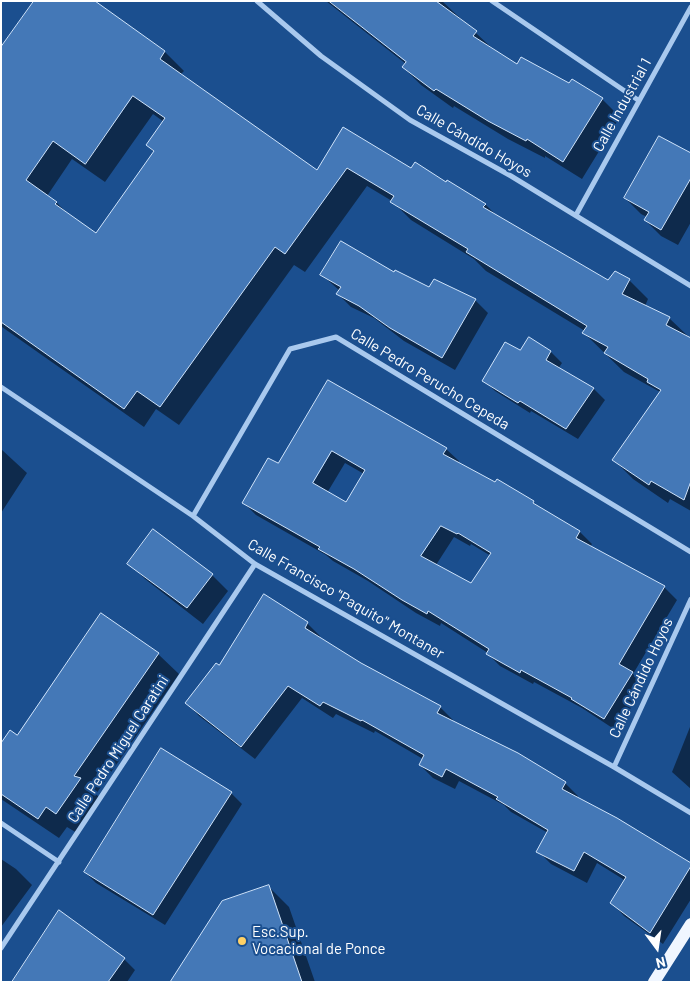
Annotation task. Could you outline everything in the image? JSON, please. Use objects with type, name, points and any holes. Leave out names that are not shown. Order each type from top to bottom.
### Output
[{"type":"main road","points":[[654,982],[691,924]]},
{"type":"street","name":"Calle Cándido Hoyos","points":[[257,1],[321,56],[410,120],[576,215],[691,286]]},
{"type":"street","points":[[492,1],[638,100]]},
{"type":"street","name":"Calle Industrial 1","points":[[576,215],[691,7]]},
{"type":"street","name":"Calle Pedro Perucho Cepeda","points":[[193,516],[290,349],[336,336],[691,552]]},
{"type":"street","name":"Calle Francisco \"Paquito\" Montaner","points":[[1,387],[193,516],[255,564],[614,767],[691,813]]},
{"type":"street","name":"Calle Pedro Miguel Caratini","points":[[1,948],[255,564]]},
{"type":"street","name":"Calle Cándido Hoyos","points":[[614,767],[691,599]]},
{"type":"street","points":[[1,823],[59,862]]},
{"type":"building","points":[[34,1],[95,1],[165,51],[160,59],[317,170],[343,127],[411,168],[415,162],[446,182],[447,180],[486,204],[483,207],[608,280],[615,271],[630,279],[622,294],[670,317],[666,325],[691,338],[691,481],[684,500],[651,481],[649,485],[612,460],[661,390],[647,382],[648,379],[604,353],[608,347],[582,333],[587,326],[466,252],[468,249],[390,202],[394,196],[347,168],[285,254],[275,247],[160,407],[137,391],[124,409],[1,322],[1,47]],"holes":[[[133,96],[165,118],[146,145],[154,151],[96,233],[55,204],[57,202],[26,180],[53,141],[85,164]]]},
{"type":"building","points":[[329,1],[436,1],[477,31],[473,36],[517,64],[521,57],[569,83],[572,79],[603,98],[563,162],[527,139],[526,141],[488,121],[436,89],[434,91],[402,67],[406,62]]},
{"type":"building","points":[[659,136],[691,153],[691,178],[661,230],[644,220],[649,212],[624,198]]},
{"type":"building","points":[[341,241],[394,272],[395,270],[429,287],[434,279],[476,299],[442,358],[390,328],[359,306],[336,294],[341,287],[320,275]]},
{"type":"building","points":[[529,337],[551,351],[546,360],[594,388],[566,429],[482,381],[505,342],[520,350]]},
{"type":"building","points":[[328,380],[447,448],[443,454],[495,482],[497,479],[534,501],[533,503],[580,531],[576,538],[665,586],[619,664],[633,672],[604,719],[572,698],[521,670],[520,673],[486,654],[489,649],[428,611],[427,614],[402,600],[354,569],[318,549],[320,547],[242,503],[268,458],[278,463]],"holes":[[[332,451],[365,470],[346,502],[313,483]],[[441,526],[458,533],[491,553],[471,583],[421,556]]]},
{"type":"building","points":[[153,529],[213,574],[187,608],[127,564]]},
{"type":"building","points":[[264,594],[308,622],[305,628],[361,663],[441,706],[437,713],[518,753],[566,782],[562,789],[617,818],[691,863],[691,866],[650,933],[610,903],[626,877],[584,852],[574,871],[536,852],[548,830],[496,799],[498,797],[446,769],[442,777],[419,765],[424,755],[362,720],[323,702],[320,706],[288,686],[241,747],[185,703],[216,663],[219,665]]},
{"type":"building","points":[[101,613],[159,653],[74,776],[81,778],[56,814],[46,807],[38,819],[1,794],[1,743],[10,730],[17,735]]},
{"type":"building","points":[[161,748],[232,792],[153,915],[84,872]]},
{"type":"building","name":"Esc.Sup. Vocacional de Ponce","points":[[269,885],[302,982],[170,982],[222,901]]},
{"type":"building","points":[[59,910],[125,958],[108,982],[12,982]]},
{"type":"place","name":"Esc.Sup. Vocacional de Ponce","points":[[242,941]]}]
